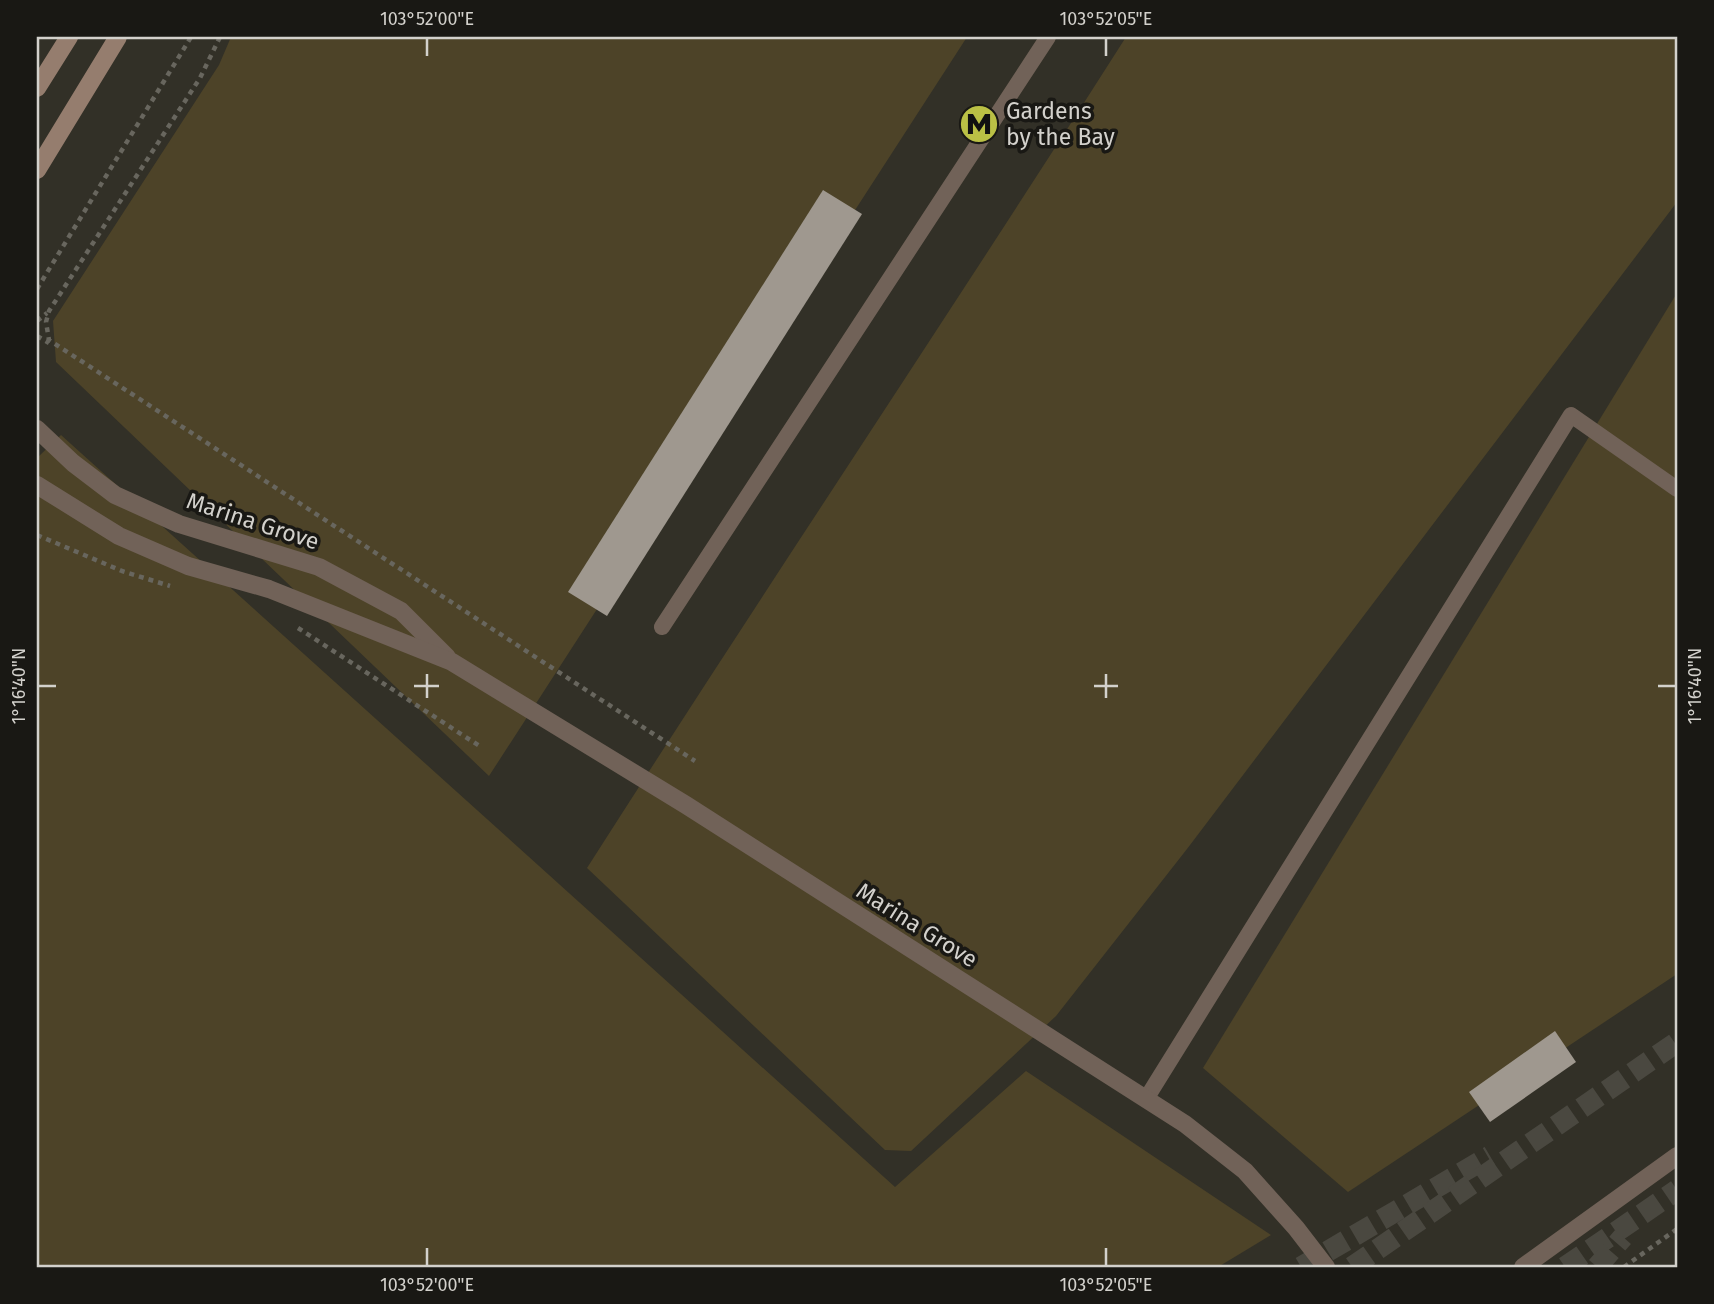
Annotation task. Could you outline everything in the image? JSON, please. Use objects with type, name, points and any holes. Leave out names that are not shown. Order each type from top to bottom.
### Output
[{"type":"street","points":[[37,88],[69,37]]},
{"type":"street","points":[[37,170],[118,37]]},
{"type":"street","name":"Marina Grove","points":[[37,429],[73,463],[115,495],[179,524],[319,567],[401,611],[452,662]]},
{"type":"street","name":"Marina Grove","points":[[37,485],[119,536],[188,566],[280,593],[452,662],[685,805],[1185,1124],[1245,1171],[1296,1228],[1326,1267]]},
{"type":"street","points":[[1523,1267],[1677,1156]]},
{"type":"lane","points":[[662,627],[1048,37]]},
{"type":"lane","points":[[1146,1099],[1571,415],[1677,489]]},
{"type":"path","points":[[37,289],[191,37]]},
{"type":"path","points":[[37,321],[49,311],[200,78],[220,37]]},
{"type":"path","points":[[49,311],[46,328],[53,345]]},
{"type":"path","points":[[37,336],[695,761]]},
{"type":"path","points":[[37,535],[121,571],[174,587]]},
{"type":"path","points":[[295,626],[481,747]]},
{"type":"path","points":[[1624,1267],[1677,1228]]},
{"type":"shaded area","points":[[231,37],[967,37],[489,776],[56,362],[53,321],[219,65]]},
{"type":"shaded area","points":[[1126,37],[1677,37],[1677,202],[1187,849],[1056,1016],[911,1151],[885,1150],[587,868]]},
{"type":"shaded area","points":[[1677,293],[1677,974],[1348,1192],[1203,1068]]},
{"type":"shaded area","points":[[61,435],[895,1187],[1026,1071],[1271,1235],[1218,1267],[37,1267],[37,458]]},
{"type":"building","points":[[823,190],[862,214],[607,616],[568,592]]},
{"type":"building","points":[[1555,1031],[1576,1062],[1490,1122],[1469,1092]]},
{"type":"tunnel","points":[[1352,1267],[1677,1042]]},
{"type":"tunnel","points":[[1301,1267],[1490,1156]]},
{"type":"tunnel","points":[[1565,1267],[1677,1190]]},
{"type":"tunnel","points":[[1597,1267],[1623,1237]]},
{"type":"place","name":"Gardens by the Bay","points":[[979,124]]}]
